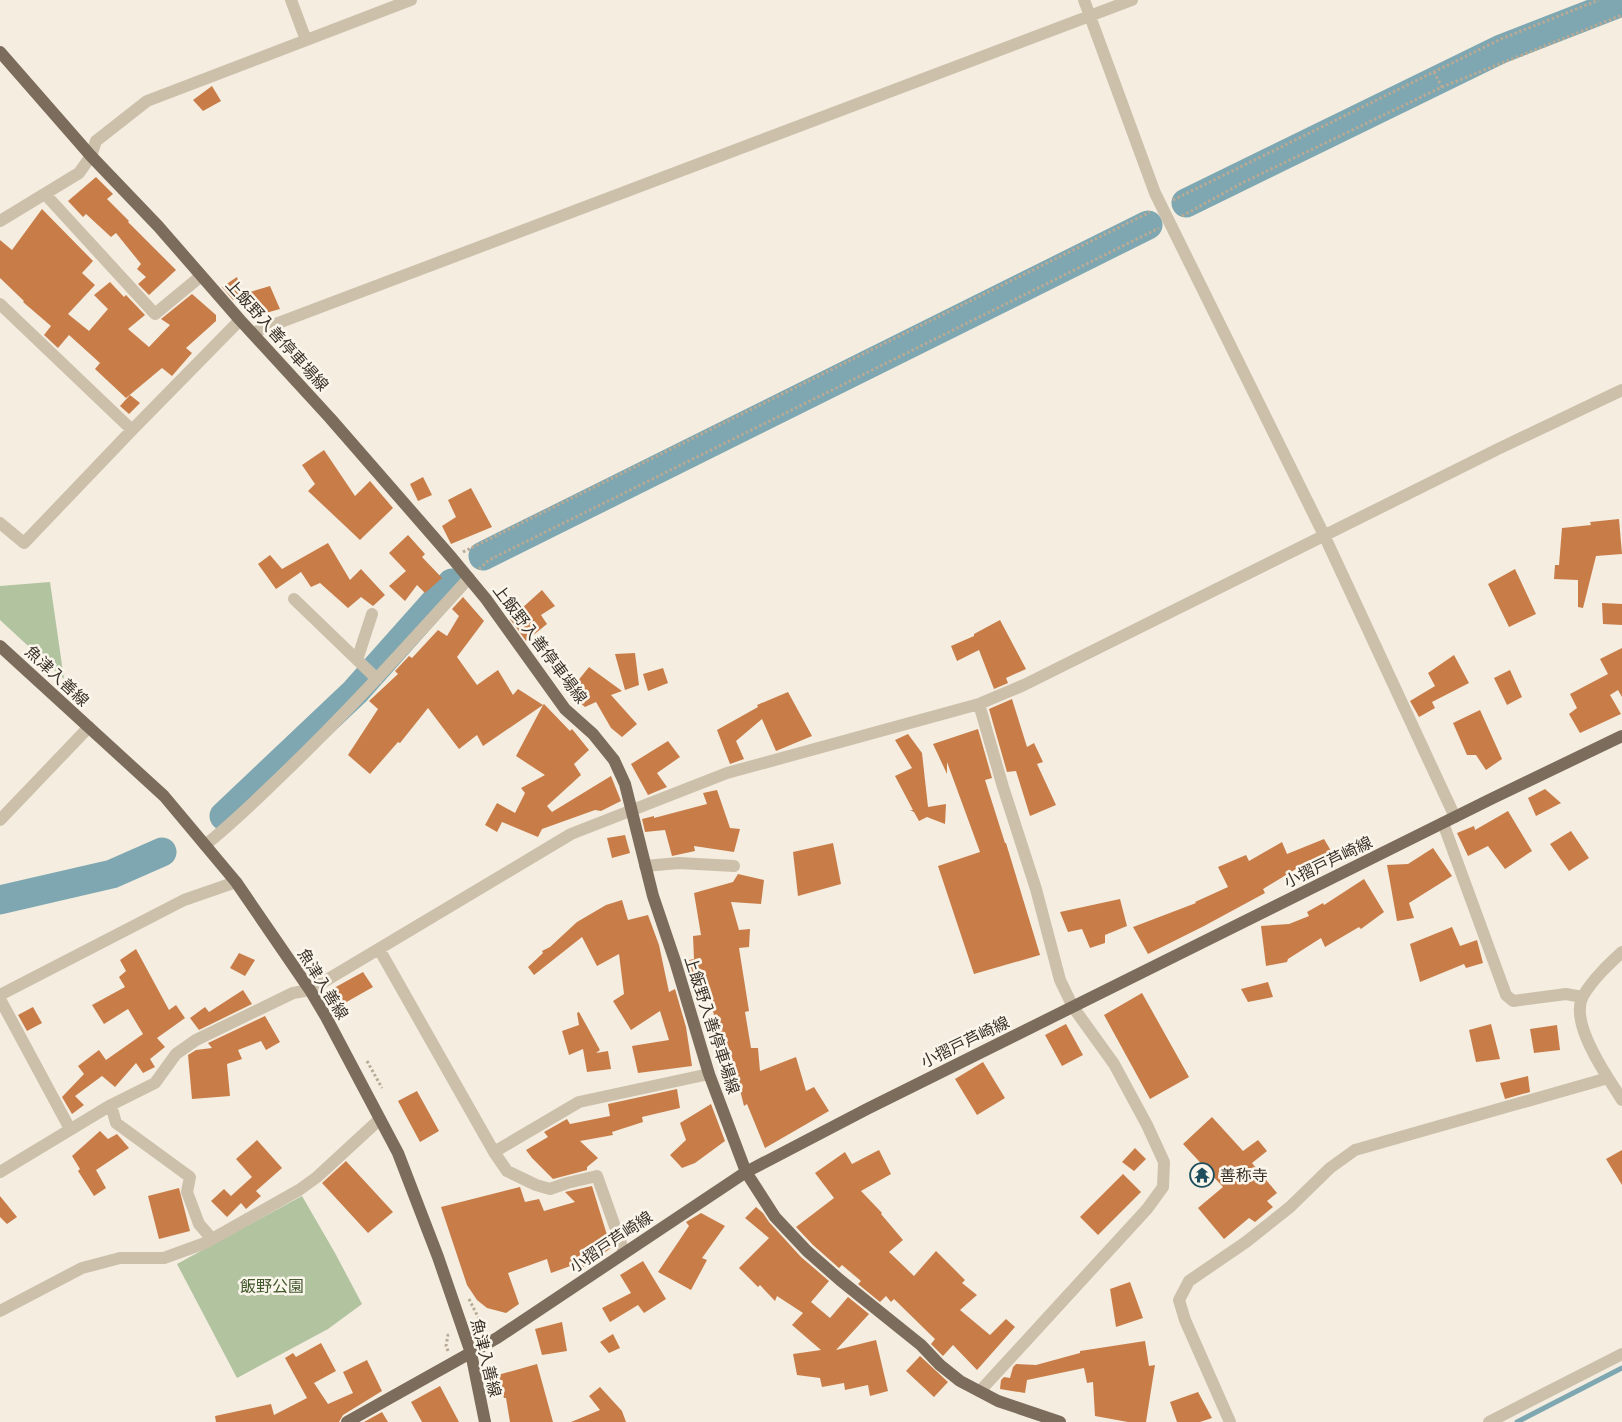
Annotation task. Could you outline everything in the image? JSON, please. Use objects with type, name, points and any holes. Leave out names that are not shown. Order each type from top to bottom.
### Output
[{"type":"main road","name":"上飯野入善停車場線","points":[[0,52],[91,156],[158,226],[240,320],[330,418],[452,558],[486,599],[565,709],[593,734],[614,760],[625,784],[653,896],[709,1074],[746,1172],[775,1217],[807,1251],[921,1345],[940,1365],[960,1381],[998,1401],[1055,1421]]},
{"type":"main road","name":"魚津入善線","points":[[0,646],[164,796],[236,882],[310,990],[398,1152],[471,1352],[485,1422]]},
{"type":"main road","name":"小摺戸芦崎線","points":[[347,1422],[497,1338],[746,1172],[867,1109],[1622,736]]},
{"type":"street","points":[[291,0],[306,40]]},
{"type":"street","points":[[0,221],[79,173],[91,156],[96,141],[147,102],[411,0]]},
{"type":"street","points":[[1084,0],[1152,184],[1324,535],[1455,817]]},
{"type":"street","points":[[252,333],[1132,0]]},
{"type":"street","points":[[46,194],[155,314],[201,276]]},
{"type":"street","points":[[0,304],[132,430]]},
{"type":"street","points":[[0,523],[24,543],[240,320]]},
{"type":"street","points":[[0,1172],[111,1105],[155,1083],[176,1054],[196,1040],[293,993],[310,990],[570,834],[728,773],[979,704],[1024,685],[1498,449],[1622,390]]},
{"type":"street","points":[[205,845],[234,821],[309,750],[469,578]]},
{"type":"street","points":[[294,599],[377,679]]},
{"type":"street","points":[[357,660],[372,614]]},
{"type":"street","points":[[979,704],[1003,787],[1036,889],[1060,980],[1073,1007],[1114,1064],[1147,1124],[1164,1162],[1163,1187],[1147,1209],[980,1391]]},
{"type":"street","points":[[0,820],[89,728]]},
{"type":"street","points":[[1443,823],[1506,995],[1513,1001],[1566,994],[1582,997]]},
{"type":"street","points":[[645,866],[679,863],[734,866]]},
{"type":"street","points":[[0,994],[184,900],[236,882]]},
{"type":"street","points":[[379,949],[494,1152],[507,1171],[536,1185],[550,1189],[597,1176],[624,1252]]},
{"type":"street","points":[[1622,952],[1605,967],[1582,997],[1580,1018],[1591,1051],[1622,1100]]},
{"type":"street","points":[[0,999],[70,1129]]},
{"type":"street","points":[[494,1152],[579,1102],[709,1074]]},
{"type":"street","points":[[1230,1422],[1185,1320],[1179,1300],[1189,1281],[1246,1242],[1290,1207],[1330,1168],[1355,1150],[1608,1078]]},
{"type":"street","points":[[111,1105],[116,1124],[190,1177],[187,1192],[198,1224],[212,1239]]},
{"type":"street","points":[[0,1310],[82,1268],[120,1258],[164,1258],[212,1239],[299,1190],[317,1177],[380,1119]]},
{"type":"street","points":[[1489,1422],[1622,1354]]},
{"type":"path","points":[[452,558],[1501,39],[1599,0]]},
{"type":"path","points":[[469,578],[489,560],[1170,222],[1244,182],[1441,86],[1622,15]]},
{"type":"path","points":[[1434,72],[1441,86]]},
{"type":"green space","points":[[50,582],[64,679],[0,620],[0,586]]},
{"type":"green space","name":"飯野公園","points":[[302,1196],[362,1304],[328,1329],[237,1378],[177,1264]]},
{"type":"building","points":[[212,86],[221,101],[203,111],[193,100]]},
{"type":"building","points":[[96,177],[113,194],[107,199],[176,270],[149,295],[138,284],[146,277],[137,269],[141,264],[116,233],[111,237],[86,214],[83,217],[68,201]]},
{"type":"building","points":[[42,209],[93,261],[82,273],[95,285],[68,314],[89,331],[108,309],[94,295],[110,282],[124,297],[126,295],[145,315],[128,329],[149,347],[170,325],[161,319],[192,294],[216,315],[216,321],[186,348],[192,353],[172,376],[162,368],[126,398],[95,369],[100,363],[69,335],[58,348],[44,335],[51,326],[23,302],[0,278],[0,240],[12,250]]},
{"type":"building","points":[[237,277],[244,297],[233,300],[222,287]]},
{"type":"building","points":[[270,286],[280,309],[255,316],[247,293]]},
{"type":"building","points":[[130,395],[140,403],[129,414],[120,406]]},
{"type":"building","points":[[324,450],[355,496],[370,481],[393,508],[360,540],[308,491],[315,484],[302,465]]},
{"type":"building","points":[[423,477],[432,495],[418,501],[410,484]]},
{"type":"building","points":[[471,488],[492,527],[451,544],[442,526],[456,517],[448,500]]},
{"type":"building","points":[[1619,519],[1622,554],[1596,556],[1583,608],[1578,607],[1578,580],[1554,579],[1555,565],[1559,565],[1562,528],[1591,525],[1590,522]]},
{"type":"building","points":[[408,535],[425,554],[422,557],[442,578],[425,593],[417,585],[405,601],[389,586],[406,571],[389,553]]},
{"type":"building","points":[[328,543],[350,580],[361,569],[385,595],[373,606],[361,597],[348,608],[320,583],[311,587],[301,572],[276,589],[258,564],[270,555],[282,569]]},
{"type":"building","points":[[1515,569],[1536,614],[1509,627],[1488,584]]},
{"type":"building","points":[[542,590],[555,606],[541,615],[547,624],[526,641],[510,619]]},
{"type":"building","points":[[463,597],[484,621],[457,657],[477,685],[498,670],[513,695],[518,689],[543,705],[483,746],[477,735],[459,749],[428,708],[400,743],[398,742],[370,774],[348,755],[378,709],[369,701],[398,674],[395,671],[409,656],[412,658],[438,630],[447,636],[459,616],[452,609]]},
{"type":"building","points":[[1602,603],[1622,604],[1622,625],[1603,624]]},
{"type":"building","points":[[1000,620],[1026,669],[1006,678],[1008,683],[994,689],[979,650],[957,661],[951,646],[974,636],[974,634]]},
{"type":"building","points":[[1622,648],[1622,697],[1618,690],[1610,695],[1621,714],[1580,733],[1569,714],[1577,708],[1570,694],[1608,674],[1600,659]]},
{"type":"building","points":[[635,653],[639,685],[625,690],[615,654]]},
{"type":"building","points":[[1454,655],[1469,683],[1432,702],[1435,708],[1419,717],[1410,701],[1435,686],[1428,673]]},
{"type":"building","points":[[589,667],[622,691],[611,695],[637,724],[622,737],[611,728],[596,702],[585,707],[568,693]]},
{"type":"building","points":[[663,668],[668,683],[648,691],[643,674]]},
{"type":"building","points":[[1510,670],[1522,697],[1507,705],[1494,678]]},
{"type":"building","points":[[788,692],[812,736],[776,751],[762,719],[736,741],[744,759],[730,764],[717,730],[758,707],[757,705]]},
{"type":"building","points":[[1012,699],[1027,747],[1034,743],[1043,762],[1037,764],[1056,805],[1030,816],[1016,771],[1007,772],[989,709]]},
{"type":"building","points":[[543,705],[570,731],[572,729],[589,750],[574,764],[581,775],[547,806],[552,812],[611,776],[621,801],[601,811],[595,810],[542,829],[538,837],[502,822],[497,832],[485,825],[497,803],[515,813],[525,793],[521,788],[545,775],[516,756]]},
{"type":"building","points":[[1480,710],[1502,759],[1486,770],[1476,755],[1467,755],[1453,723]]},
{"type":"building","points":[[978,729],[992,778],[985,780],[1040,955],[974,974],[938,866],[980,852],[947,762],[947,774],[933,744]]},
{"type":"building","points":[[908,734],[922,753],[928,807],[946,804],[945,824],[927,817],[919,821],[914,812],[910,810],[913,810],[895,776],[912,768],[895,740]]},
{"type":"building","points":[[668,741],[680,757],[657,773],[667,787],[648,795],[631,764]]},
{"type":"building","points":[[1545,789],[1561,803],[1536,816],[1528,798]]},
{"type":"building","points":[[717,790],[730,828],[740,829],[734,852],[694,846],[695,851],[672,856],[665,830],[645,832],[642,819],[654,816],[654,818],[707,804],[703,793]]},
{"type":"building","points":[[1508,811],[1532,851],[1505,869],[1488,846],[1468,856],[1457,833],[1474,826],[1475,830]]},
{"type":"building","points":[[1571,831],[1589,858],[1569,871],[1550,844]]},
{"type":"building","points":[[625,835],[630,853],[612,858],[607,838]]},
{"type":"building","points":[[1324,839],[1337,861],[1315,873],[1309,861],[1263,889],[1265,893],[1148,954],[1133,927],[1196,903],[1228,887],[1218,867],[1246,855],[1249,861],[1282,842],[1287,854]]},
{"type":"building","points":[[833,843],[841,884],[798,896],[793,852]]},
{"type":"building","points":[[1433,848],[1452,876],[1409,903],[1414,918],[1397,921],[1387,865],[1408,864]]},
{"type":"building","points":[[738,874],[764,880],[761,904],[731,902],[739,930],[750,929],[749,947],[739,948],[749,1011],[745,1012],[751,1048],[758,1048],[760,1071],[796,1057],[806,1091],[814,1087],[829,1111],[765,1148],[747,1104],[744,1106],[737,1078],[726,1080],[722,1047],[714,1048],[705,1021],[715,1018],[701,972],[692,974],[689,960],[694,959],[693,936],[701,935],[694,893],[733,882]]},
{"type":"building","points":[[1364,879],[1384,912],[1361,929],[1359,927],[1325,947],[1321,938],[1288,959],[1287,962],[1266,966],[1261,926],[1289,924],[1309,916],[1307,912],[1323,903],[1324,905]]},
{"type":"building","points":[[1120,899],[1127,926],[1105,935],[1105,943],[1090,948],[1082,929],[1068,932],[1060,912]]},
{"type":"building","points":[[622,900],[628,920],[648,915],[659,945],[669,992],[675,989],[686,1027],[692,1066],[638,1073],[632,1046],[669,1040],[660,1011],[631,1030],[613,1001],[624,994],[619,954],[597,966],[582,937],[534,975],[528,967],[543,953],[542,951],[550,947],[577,922],[606,905]]},
{"type":"building","points":[[1452,927],[1460,946],[1477,940],[1483,963],[1466,968],[1464,964],[1420,982],[1410,944]]},
{"type":"building","points":[[136,949],[169,1010],[176,1005],[185,1018],[157,1038],[165,1047],[150,1059],[155,1067],[143,1073],[136,1063],[115,1087],[102,1076],[75,1096],[84,1105],[72,1114],[62,1097],[84,1074],[78,1066],[99,1050],[106,1060],[143,1034],[128,1009],[104,1024],[92,1005],[125,987],[119,977],[126,971],[120,960]]},
{"type":"building","points":[[239,953],[255,960],[245,976],[230,968]]},
{"type":"building","points":[[363,972],[373,987],[343,1004],[334,988]]},
{"type":"building","points":[[1268,982],[1273,997],[1248,1002],[1241,989]]},
{"type":"building","points":[[243,990],[252,1004],[199,1030],[190,1018],[205,1007],[209,1012]]},
{"type":"building","points":[[1142,993],[1189,1077],[1150,1099],[1104,1015]]},
{"type":"building","points":[[33,1007],[42,1023],[27,1031],[18,1015]]},
{"type":"building","points":[[579,1012],[600,1050],[596,1053],[608,1051],[611,1069],[587,1072],[583,1049],[569,1055],[562,1031],[579,1025],[577,1013]]},
{"type":"building","points":[[265,1016],[280,1042],[266,1050],[261,1041],[238,1050],[242,1059],[227,1064],[230,1096],[192,1099],[188,1055],[196,1050],[212,1048],[208,1043]]},
{"type":"building","points":[[1066,1024],[1083,1055],[1062,1066],[1045,1035]]},
{"type":"building","points":[[1491,1024],[1500,1059],[1476,1062],[1469,1030]]},
{"type":"building","points":[[1557,1025],[1560,1050],[1534,1053],[1530,1029]]},
{"type":"building","points":[[983,1062],[1005,1098],[977,1115],[955,1079]]},
{"type":"building","points":[[1528,1076],[1530,1092],[1505,1099],[1500,1083]]},
{"type":"building","points":[[677,1089],[680,1108],[642,1117],[643,1122],[612,1132],[613,1135],[580,1141],[598,1158],[587,1167],[587,1170],[553,1179],[526,1150],[548,1137],[544,1132],[567,1119],[570,1124],[610,1116],[608,1104]]},
{"type":"building","points":[[417,1091],[439,1131],[420,1142],[398,1101]]},
{"type":"building","points":[[711,1104],[725,1141],[695,1163],[682,1168],[670,1155],[686,1140],[680,1123]]},
{"type":"building","points":[[1212,1117],[1243,1151],[1258,1140],[1267,1151],[1252,1163],[1277,1193],[1267,1201],[1273,1207],[1255,1222],[1249,1218],[1224,1239],[1198,1208],[1223,1187],[1183,1144]]},
{"type":"building","points":[[100,1131],[108,1139],[117,1134],[129,1148],[96,1170],[106,1188],[94,1196],[78,1171],[80,1169],[72,1156]]},
{"type":"building","points":[[257,1140],[282,1168],[256,1191],[261,1196],[246,1209],[241,1203],[227,1217],[211,1201],[224,1189],[231,1196],[252,1177],[236,1159]]},
{"type":"building","points":[[1135,1148],[1146,1159],[1134,1171],[1122,1162]]},
{"type":"building","points":[[879,1150],[891,1174],[861,1191],[882,1213],[903,1240],[889,1252],[914,1276],[936,1251],[965,1280],[962,1283],[977,1295],[960,1310],[990,1335],[1006,1319],[1015,1327],[977,1370],[953,1345],[943,1356],[931,1344],[935,1339],[894,1299],[891,1302],[886,1296],[880,1302],[858,1284],[861,1281],[842,1265],[839,1268],[796,1227],[834,1198],[815,1173],[845,1152],[852,1164]]},
{"type":"building","points":[[1622,1150],[1622,1185],[1606,1159]]},
{"type":"building","points":[[346,1161],[393,1212],[368,1233],[322,1183]]},
{"type":"building","points":[[1123,1174],[1141,1192],[1098,1235],[1080,1217]]},
{"type":"building","points":[[592,1186],[611,1248],[579,1270],[576,1264],[551,1273],[547,1259],[508,1273],[519,1304],[506,1313],[487,1308],[477,1300],[467,1285],[441,1207],[520,1187],[525,1202],[539,1199],[544,1211],[575,1202],[565,1192]]},
{"type":"building","points":[[179,1188],[190,1231],[159,1239],[148,1196]]},
{"type":"building","points":[[0,1196],[17,1217],[7,1224],[0,1217]]},
{"type":"building","points":[[756,1207],[801,1257],[829,1281],[811,1302],[830,1318],[848,1297],[869,1314],[836,1350],[876,1340],[888,1391],[870,1396],[868,1385],[845,1390],[844,1383],[822,1387],[820,1378],[797,1375],[793,1354],[821,1350],[792,1325],[803,1313],[777,1296],[775,1301],[760,1285],[758,1287],[739,1268],[769,1238],[745,1218]]},
{"type":"building","points":[[701,1213],[725,1226],[702,1258],[707,1260],[691,1290],[658,1272],[689,1226],[686,1222]]},
{"type":"building","points":[[643,1261],[666,1299],[644,1313],[638,1305],[610,1322],[602,1308],[631,1293],[620,1275]]},
{"type":"building","points":[[1130,1282],[1143,1318],[1116,1327],[1110,1289]]},
{"type":"building","points":[[562,1322],[567,1351],[542,1355],[535,1329]]},
{"type":"building","points":[[613,1334],[620,1348],[609,1353],[600,1342]]},
{"type":"building","points":[[1145,1341],[1149,1366],[1155,1365],[1146,1422],[1128,1422],[1095,1416],[1093,1382],[1087,1383],[1084,1368],[1027,1380],[1025,1393],[1000,1389],[1001,1380],[1004,1377],[1010,1378],[1013,1367],[1016,1364],[1036,1365],[1080,1353],[1080,1351]]},
{"type":"building","points":[[321,1343],[336,1371],[314,1383],[328,1404],[353,1393],[343,1372],[367,1360],[382,1391],[343,1415],[339,1422],[216,1422],[215,1416],[271,1404],[274,1415],[307,1398],[285,1358],[293,1353],[296,1357]]},
{"type":"building","points":[[920,1356],[948,1382],[934,1397],[906,1371]]},
{"type":"building","points":[[537,1364],[553,1422],[510,1422],[506,1398],[504,1398],[498,1375]]},
{"type":"building","points":[[440,1386],[459,1422],[422,1422],[411,1402]]},
{"type":"building","points":[[600,1387],[622,1411],[626,1422],[571,1422],[600,1410],[589,1396]]},
{"type":"building","points":[[1198,1392],[1212,1418],[1200,1422],[1177,1422],[1170,1402]]},
{"type":"building","points":[[382,1412],[388,1422],[364,1422]]},
{"type":"waterway","points":[[1186,203],[1501,49],[1622,2]]},
{"type":"waterway","points":[[483,556],[1148,225]]},
{"type":"waterway","points":[[224,816],[355,692],[452,583]]},
{"type":"waterway","points":[[0,900],[112,874],[162,852]]},
{"type":"waterway","points":[[1517,1422],[1622,1368]]},
{"type":"place","name":"善称寺","points":[[1202,1175]]}]
